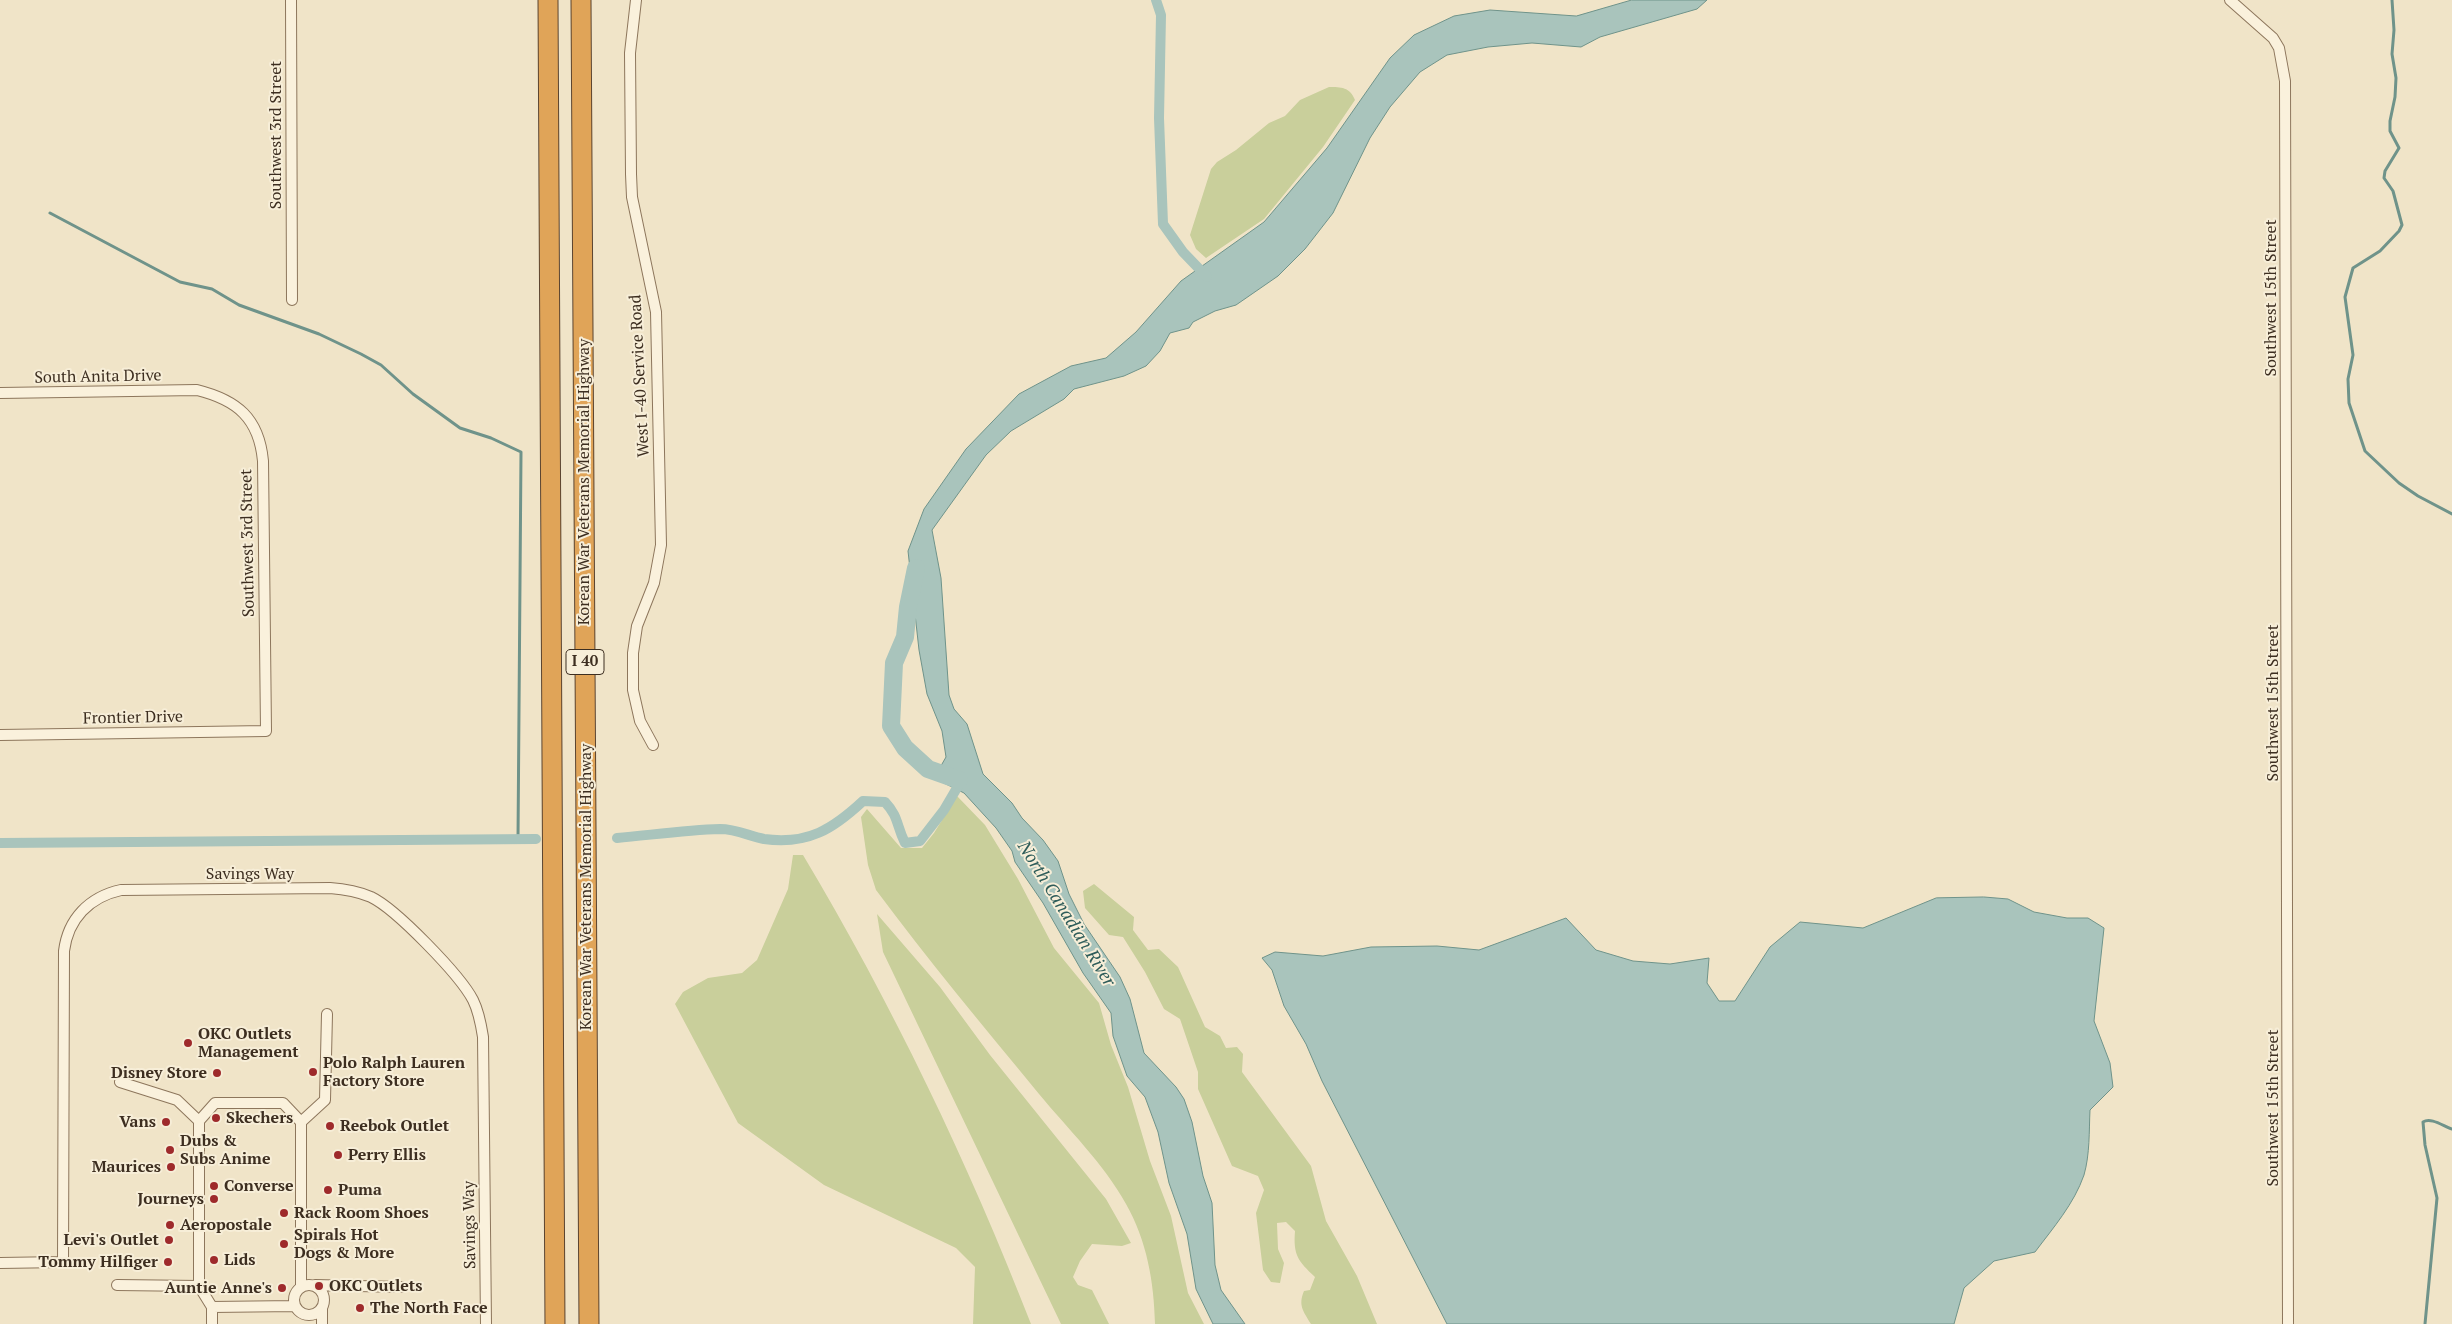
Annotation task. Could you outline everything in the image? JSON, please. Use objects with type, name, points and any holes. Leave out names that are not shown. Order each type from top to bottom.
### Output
[{"type":"highway","name":"Korean War Veterans Memorial Highway","points":[[548,0],[555,1324]]},
{"type":"highway","name":"Korean War Veterans Memorial Highway","points":[[581,0],[589,1324]]},
{"type":"street","name":"Southwest 3rd Street","points":[[291,0],[292,300]]},
{"type":"street","name":"West I-40 Service Road","points":[[636,0],[630,52],[632,197],[656,312],[661,545],[654,583],[637,626],[632,652],[633,680],[640,721],[654,744]]},
{"type":"street","name":"Southwest 15th Street","points":[[2230,0],[2272,38],[2279,48],[2285,81],[2288,1324]]},
{"type":"street","name":"Southwest 3rd Street","points":[[197,390],[224,398],[235,404],[254,428],[262,448],[266,731]]},
{"type":"street","name":"South Anita Drive","points":[[0,393],[197,390]]},
{"type":"street","name":"Frontier Drive","points":[[0,735],[266,731]]},
{"type":"street","name":"Savings Way","points":[[0,1263],[63,1262],[64,951],[70,928],[83,908],[100,897],[121,890],[330,888],[351,890],[372,898],[394,914],[464,985],[480,1016],[482,1037],[486,1324]]},
{"type":"street","points":[[301,1122],[325,1100],[327,1014]]},
{"type":"street","points":[[120,1082],[177,1100],[199,1121]]},
{"type":"street","points":[[212,1324],[212,1307],[199,1286],[199,1121],[215,1103],[283,1103],[301,1122],[302,1287],[294,1296],[294,1306]]},
{"type":"street","points":[[117,1285],[199,1286]]},
{"type":"street","points":[[315,1286],[324,1297],[322,1324]]},
{"type":"street","points":[[302,1287],[401,1288]]},
{"type":"street","points":[[212,1307],[294,1306],[305,1315],[315,1314],[322,1309]]},
{"type":"green space","points":[[1329,87],[1348,90],[1355,100],[1323,147],[1264,219],[1206,258],[1196,249],[1190,235],[1211,169],[1217,162],[1236,150],[1269,123],[1285,116],[1300,100]]},
{"type":"green space","points":[[957,796],[985,825],[1018,879],[1054,948],[1099,1003],[1111,1045],[1128,1087],[1150,1161],[1171,1216],[1188,1293],[1204,1324],[1155,1324],[1151,1277],[1144,1247],[1133,1218],[1117,1189],[1096,1161],[956,993],[876,890],[868,865],[861,817],[867,809],[901,848],[922,848],[934,833]]},
{"type":"green space","points":[[793,855],[803,855],[836,911],[898,1026],[955,1144],[1007,1263],[1031,1324],[973,1324],[975,1267],[956,1248],[824,1185],[738,1123],[675,1004],[683,992],[708,978],[742,973],[757,960],[788,889]]},
{"type":"green space","points":[[1094,884],[1134,917],[1133,930],[1148,950],[1159,949],[1178,967],[1205,1027],[1220,1036],[1226,1048],[1237,1047],[1243,1054],[1242,1072],[1311,1166],[1326,1221],[1357,1276],[1377,1324],[1311,1324],[1304,1312],[1301,1300],[1304,1291],[1310,1290],[1315,1277],[1298,1257],[1295,1246],[1295,1231],[1286,1222],[1277,1223],[1278,1249],[1284,1263],[1280,1283],[1271,1282],[1263,1270],[1256,1213],[1264,1190],[1258,1176],[1232,1166],[1198,1089],[1198,1072],[1180,1019],[1164,1009],[1145,972],[1123,937],[1109,935],[1085,908],[1083,891]]},
{"type":"green space","points":[[877,914],[940,987],[990,1055],[1106,1199],[1131,1243],[1122,1246],[1092,1244],[1080,1261],[1073,1277],[1078,1285],[1092,1290],[1109,1324],[1061,1324],[883,952]]},
{"type":"water","points":[[1632,0],[1707,0],[1697,9],[1600,37],[1581,47],[1532,43],[1488,47],[1447,55],[1420,72],[1390,107],[1370,138],[1333,213],[1305,249],[1278,276],[1236,305],[1215,311],[1193,322],[1189,328],[1170,333],[1160,351],[1146,366],[1124,376],[1074,389],[1064,399],[1011,431],[986,455],[932,530],[941,578],[949,695],[954,709],[967,724],[983,774],[1012,803],[1058,861],[1069,894],[1084,924],[1120,977],[1130,999],[1144,1053],[1176,1087],[1184,1099],[1192,1122],[1203,1176],[1212,1203],[1215,1265],[1221,1290],[1245,1324],[1213,1324],[1196,1289],[1187,1234],[1169,1183],[1158,1132],[1145,1097],[1127,1076],[1113,1036],[1111,1013],[1083,973],[1043,903],[1015,862],[1012,851],[996,828],[964,793],[934,778],[946,757],[942,731],[927,694],[919,650],[908,551],[924,509],[966,449],[1019,394],[1071,366],[1106,358],[1136,332],[1181,281],[1264,222],[1327,148],[1390,58],[1414,35],[1454,16],[1490,10],[1576,16]]},
{"type":"water","points":[[1984,897],[2008,899],[2034,912],[2067,918],[2088,918],[2104,928],[2094,1021],[2110,1063],[2113,1087],[2090,1110],[2086,1167],[2075,1196],[2035,1252],[1994,1261],[1964,1288],[1954,1324],[1447,1324],[1322,1081],[1306,1044],[1284,1006],[1272,970],[1262,958],[1275,952],[1323,956],[1371,947],[1437,946],[1479,950],[1566,918],[1596,950],[1633,961],[1670,964],[1709,958],[1707,983],[1719,1001],[1735,1001],[1770,947],[1800,922],[1863,928],[1936,898]]},
{"type":"waterway","points":[[1156,0],[1161,15],[1159,118],[1163,224],[1183,252],[1207,277]]},
{"type":"waterway","points":[[2392,0],[2394,30],[2392,54],[2396,78],[2390,131],[2399,148],[2385,171],[2384,178],[2393,191],[2402,225],[2399,231],[2380,251],[2353,268],[2345,297],[2353,355],[2348,379],[2349,403],[2365,451],[2399,483],[2418,496],[2452,514]]},
{"type":"waterway","points":[[50,213],[180,282],[212,289],[239,305],[319,334],[361,354],[381,365],[413,394],[460,428],[491,438],[521,452],[518,839]]},
{"type":"waterway","name":"North Canadian River","points":[[916,568],[908,607],[905,637],[894,663],[891,726],[905,748],[928,769],[959,780]]},
{"type":"waterway","points":[[617,838],[681,831],[726,829],[764,839],[794,840],[819,833],[830,827],[863,801],[885,802],[895,817],[905,843],[920,841],[944,810],[961,781]]},
{"type":"waterway","points":[[0,843],[536,839]]},
{"type":"waterway","points":[[2425,1324],[2437,1198],[2425,1145],[2423,1122],[2433,1121],[2452,1129]]},
{"type":"place","name":"OKC Outlets Management","points":[[188,1043]]},
{"type":"place","name":"Polo Ralph Lauren Factory Store","points":[[313,1072]]},
{"type":"place","name":"Disney Store","points":[[217,1073]]},
{"type":"place","name":"Skechers","points":[[216,1118]]},
{"type":"place","name":"Vans","points":[[166,1122]]},
{"type":"place","name":"Reebok Outlet","points":[[330,1126]]},
{"type":"place","name":"Dubs & Subs Anime","points":[[170,1150]]},
{"type":"place","name":"Perry Ellis","points":[[338,1155]]},
{"type":"place","name":"Maurices","points":[[171,1167]]},
{"type":"place","name":"Converse","points":[[214,1186]]},
{"type":"place","name":"Puma","points":[[328,1190]]},
{"type":"place","name":"Journeys","points":[[214,1199]]},
{"type":"place","name":"Rack Room Shoes","points":[[284,1213]]},
{"type":"place","name":"Aeropostale","points":[[170,1225]]},
{"type":"place","name":"Levi's Outlet","points":[[169,1240]]},
{"type":"place","name":"Spirals Hot Dogs & More","points":[[284,1244]]},
{"type":"place","name":"Lids","points":[[214,1260]]},
{"type":"place","name":"Tommy Hilfiger","points":[[168,1262]]},
{"type":"place","name":"OKC Outlets","points":[[319,1286]]},
{"type":"place","name":"Auntie Anne's","points":[[282,1288]]},
{"type":"place","name":"The North Face","points":[[360,1308]]}]
